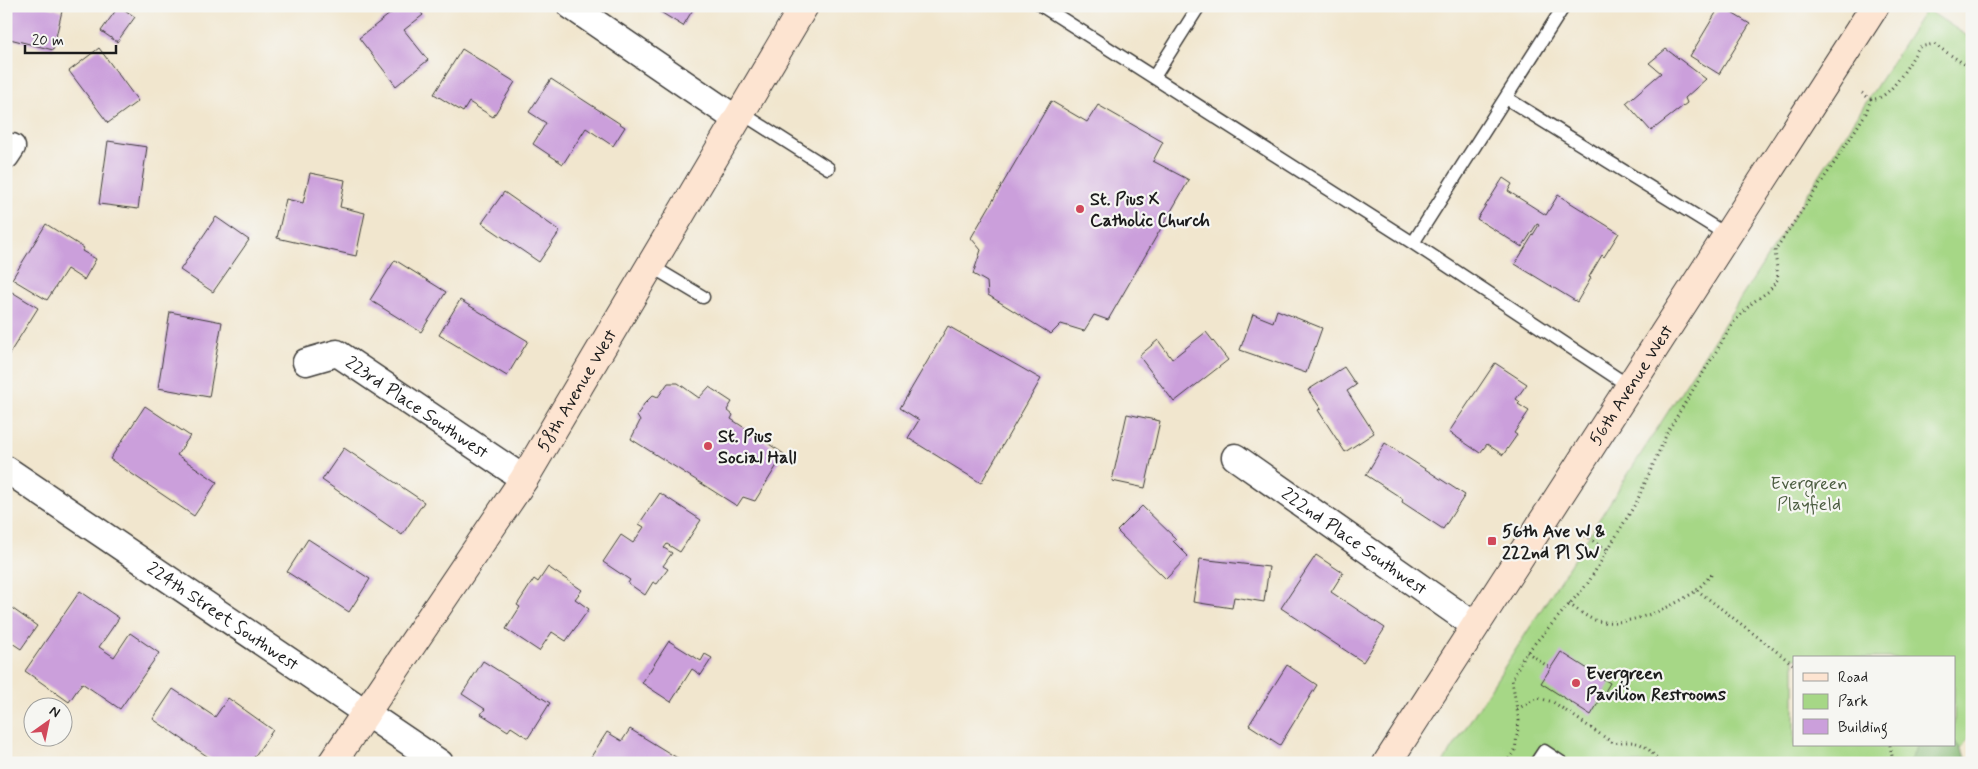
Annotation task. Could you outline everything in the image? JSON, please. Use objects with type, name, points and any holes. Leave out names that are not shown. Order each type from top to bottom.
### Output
[{"type":"main road","name":"58th Avenue West","points":[[332,763],[524,479],[804,6]]},
{"type":"main road","name":"56th Avenue West","points":[[1387,763],[1474,625],[1875,6]]},
{"type":"street","points":[[572,6],[738,115]]},
{"type":"street","name":"223rd Place Southwest","points":[[306,362],[337,353],[524,479]]},
{"type":"street","name":"222nd Place Southwest","points":[[1235,458],[1474,625]]},
{"type":"street","name":"224th Street Southwest","points":[[6,470],[440,763]]},
{"type":"lane","points":[[1042,6],[1443,262],[1629,386]]},
{"type":"lane","points":[[1154,77],[1199,6]]},
{"type":"lane","points":[[1413,243],[1564,6]]},
{"type":"lane","points":[[1506,98],[1727,235]]},
{"type":"lane","points":[[738,115],[828,168]]},
{"type":"lane","points":[[651,266],[703,297]]},
{"type":"lane","points":[[1536,763],[1544,751],[1562,763]]},
{"type":"path","points":[[1862,94],[1872,99],[1881,98],[1899,80],[1919,47],[1934,44],[1972,69]]},
{"type":"path","points":[[1506,763],[1515,750],[1519,721],[1512,680],[1523,657],[1588,583],[1637,501],[1668,431],[1734,322],[1752,302],[1769,291],[1778,278],[1775,250],[1839,156],[1866,113],[1872,99]]},
{"type":"path","points":[[1580,533],[1608,550]]},
{"type":"path","points":[[1569,604],[1593,619],[1618,622],[1660,610],[1686,598],[1698,590],[1713,572]]},
{"type":"path","points":[[1698,590],[1793,664]]},
{"type":"path","points":[[1527,652],[1550,668]]},
{"type":"path","points":[[1517,710],[1538,698],[1553,702],[1613,742],[1633,740],[1640,744],[1652,752],[1659,763]]},
{"type":"path","points":[[1890,746],[1892,756],[1890,763]]},
{"type":"green space","name":"Evergreen Playfield","points":[[1926,9],[1972,39],[1972,732],[1952,763],[1443,763]]},
{"type":"green space","points":[[1956,743],[1970,763],[1909,763],[1918,746],[1956,746]]},
{"type":"building","points":[[6,6],[45,6],[62,11],[53,50],[6,38]]},
{"type":"building","points":[[119,6],[135,17],[117,42],[101,31]]},
{"type":"building","points":[[400,6],[416,6],[423,15],[404,30],[428,60],[396,86],[359,38]]},
{"type":"building","points":[[651,6],[695,6],[683,26]]},
{"type":"building","points":[[1720,6],[1750,24],[1719,74],[1690,56]]},
{"type":"building","points":[[99,48],[138,101],[108,123],[69,71]]},
{"type":"building","points":[[462,49],[515,82],[493,117],[469,102],[463,112],[434,94]]},
{"type":"building","points":[[1666,49],[1706,79],[1685,98],[1687,103],[1651,131],[1626,103],[1661,73],[1649,63]]},
{"type":"building","points":[[551,79],[625,127],[613,146],[586,128],[563,164],[533,144],[546,123],[529,112]]},
{"type":"building","name":"St. Pius X Catholic Church","points":[[1051,101],[1087,122],[1098,105],[1163,142],[1153,161],[1189,180],[1108,320],[1094,315],[1084,331],[1061,324],[1051,334],[988,295],[987,282],[973,274],[981,250],[971,238]]},
{"type":"building","points":[[108,141],[147,147],[138,209],[99,204]]},
{"type":"building","points":[[310,173],[345,180],[340,207],[365,213],[356,256],[277,238],[286,199],[303,203]]},
{"type":"building","points":[[1503,178],[1512,184],[1508,191],[1546,215],[1558,195],[1619,233],[1604,257],[1602,255],[1577,302],[1515,264],[1539,225],[1537,224],[1522,247],[1477,219]]},
{"type":"building","points":[[504,192],[560,231],[539,262],[482,223]]},
{"type":"building","points":[[216,217],[249,240],[213,292],[180,270]]},
{"type":"building","points":[[46,224],[84,248],[82,251],[96,259],[84,280],[67,269],[47,300],[12,279]]},
{"type":"building","points":[[395,260],[446,292],[421,332],[370,300]]},
{"type":"building","points":[[6,290],[38,308],[6,359]]},
{"type":"building","points":[[460,300],[528,341],[507,376],[439,335]]},
{"type":"building","points":[[1277,310],[1322,328],[1306,373],[1240,350],[1253,314],[1273,322]]},
{"type":"building","points":[[170,312],[222,322],[209,397],[158,388]]},
{"type":"building","points":[[948,326],[1041,379],[981,483],[908,438],[919,420],[900,408]]},
{"type":"building","points":[[1206,332],[1228,360],[1174,402],[1139,356],[1158,340],[1172,359]]},
{"type":"building","points":[[1495,363],[1527,384],[1516,399],[1520,402],[1518,404],[1529,411],[1514,433],[1517,435],[1503,455],[1487,444],[1480,453],[1449,432]]},
{"type":"building","points":[[1344,367],[1356,385],[1347,391],[1374,433],[1345,452],[1318,410],[1321,409],[1308,390]]},
{"type":"building","name":"St. Pius Social Hall","points":[[668,383],[678,383],[699,398],[709,387],[732,402],[727,410],[733,415],[731,419],[784,454],[755,501],[743,497],[737,506],[631,439],[640,421],[637,416],[644,404],[653,395],[658,397]]},
{"type":"building","points":[[145,406],[190,436],[177,455],[217,482],[194,516],[110,459]]},
{"type":"building","points":[[1127,414],[1160,421],[1145,488],[1112,481]]},
{"type":"building","points":[[1385,443],[1465,495],[1443,529],[1402,502],[1403,499],[1366,475]]},
{"type":"building","points":[[344,448],[424,502],[402,535],[322,480]]},
{"type":"building","points":[[660,493],[701,520],[680,552],[667,544],[664,548],[672,553],[663,566],[668,569],[657,584],[653,582],[645,595],[628,583],[630,580],[603,562],[621,535],[633,543],[644,527],[639,524]]},
{"type":"building","points":[[1142,506],[1176,539],[1173,541],[1188,556],[1166,579],[1117,531]]},
{"type":"building","points":[[308,539],[370,579],[349,612],[287,572]]},
{"type":"building","points":[[1316,555],[1343,573],[1331,592],[1385,628],[1363,662],[1281,608]]},
{"type":"building","points":[[1200,559],[1269,567],[1264,602],[1234,597],[1232,608],[1193,602]]},
{"type":"building","points":[[548,567],[582,590],[575,599],[589,609],[566,641],[552,632],[539,651],[506,629],[520,607],[517,605],[534,579],[538,582]]},
{"type":"building","points":[[80,591],[119,618],[99,647],[114,657],[130,633],[159,653],[120,709],[82,683],[72,698],[72,696],[60,696],[25,671]]},
{"type":"building","points":[[6,604],[37,626],[21,649],[6,639]]},
{"type":"building","points":[[669,641],[701,661],[705,654],[712,658],[701,675],[692,669],[671,702],[642,683]]},
{"type":"building","name":"Evergreen Pavilion Restrooms","points":[[1561,652],[1610,683],[1591,715],[1541,683]]},
{"type":"building","points":[[483,661],[550,703],[528,738],[511,727],[508,731],[481,714],[485,709],[462,694]]},
{"type":"building","points":[[1287,665],[1317,685],[1280,745],[1249,725]]},
{"type":"building","points":[[173,689],[215,717],[228,698],[273,730],[250,763],[217,763],[153,719]]},
{"type":"building","points":[[630,729],[679,759],[677,763],[587,763],[607,732],[622,741]]},
{"type":"place","name":"St. Pius X Catholic Church","points":[[1080,209]]},
{"type":"place","name":"St. Pius Social Hall","points":[[708,446]]},
{"type":"place","name":"56th Ave W & 222nd Pl SW","points":[[1492,541]]},
{"type":"place","name":"Evergreen Pavilion Restrooms","points":[[1576,683]]}]
